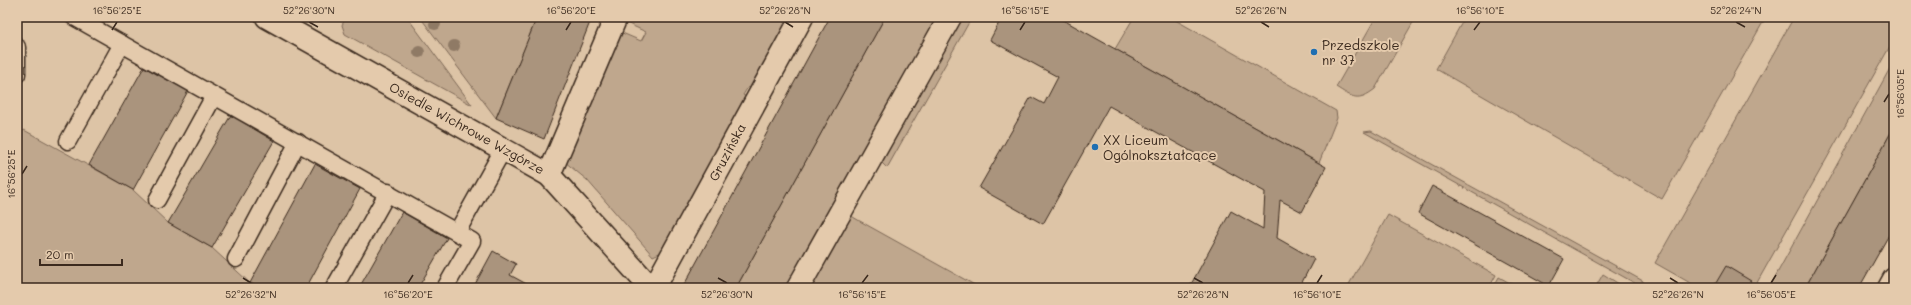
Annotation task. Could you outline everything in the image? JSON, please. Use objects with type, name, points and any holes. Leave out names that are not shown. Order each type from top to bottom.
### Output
[{"type":"street","name":"Osiedle Wichrowe Wzgórze","points":[[267,17],[298,24],[549,175],[652,288]]},
{"type":"street","points":[[549,175],[616,17]]},
{"type":"street","name":"Gruzińska","points":[[652,288],[802,17]]},
{"type":"street","points":[[798,288],[950,17]]},
{"type":"street","points":[[1889,288],[1894,279]]},
{"type":"lane","points":[[74,17],[388,192],[472,241],[446,288]]},
{"type":"lane","points":[[68,141],[122,44]]},
{"type":"lane","points":[[17,47],[17,74]]},
{"type":"lane","points":[[157,200],[214,96]]},
{"type":"lane","points":[[236,259],[298,142]]},
{"type":"lane","points":[[457,232],[504,148]]},
{"type":"lane","points":[[334,288],[388,192]]},
{"type":"shaded area","points":[[346,17],[407,17],[472,105],[345,34],[342,25]]},
{"type":"shaded area","points":[[420,17],[537,17],[496,118]]},
{"type":"shaded area","points":[[627,17],[791,17],[752,89],[748,87],[743,95],[748,98],[666,250],[653,256],[587,180],[565,162],[620,32],[641,41],[646,32],[624,22]]},
{"type":"shaded area","points":[[885,17],[939,17],[795,279],[776,288],[736,288]]},
{"type":"shaded area","points":[[961,17],[972,17],[887,168],[881,162]]},
{"type":"shaded area","points":[[1134,17],[1170,17],[1336,111],[1337,118],[1319,163],[1115,49]]},
{"type":"shaded area","points":[[1376,17],[1416,17],[1375,89],[1364,96],[1351,96],[1336,87]]},
{"type":"shaded area","points":[[1465,17],[1766,17],[1662,199],[1436,69]]},
{"type":"shaded area","points":[[1794,17],[1894,17],[1894,39],[1754,288],[1746,288],[1750,281],[1713,288],[1699,288],[1655,263]]},
{"type":"shaded area","points":[[1894,61],[1894,127],[1805,288],[1769,288]]},
{"type":"shaded area","points":[[24,130],[133,190],[168,223],[212,248],[250,283],[260,288],[17,288],[17,137]]},
{"type":"shaded area","points":[[1371,131],[1643,281],[1644,288],[1639,288],[1640,286],[1364,132]]},
{"type":"shaded area","points":[[848,214],[858,220],[980,288],[806,288]]},
{"type":"shaded area","points":[[1388,215],[1496,275],[1489,288],[1347,288]]},
{"type":"shaded area","points":[[1603,274],[1619,284],[1618,288],[1595,288]]},
{"type":"shaded area","points":[[1499,277],[1519,288],[1493,288]]},
{"type":"building","points":[[537,17],[592,17],[544,139],[496,118]]},
{"type":"building","points":[[830,17],[885,17],[736,288],[683,287]]},
{"type":"building","points":[[1002,17],[1058,17],[1326,167],[1302,212],[1280,200],[1277,238],[1314,259],[1299,288],[1189,288],[1231,211],[1263,229],[1265,192],[1109,106],[1043,224],[979,188],[1031,97],[1044,104],[1058,77],[990,40]]},
{"type":"building","points":[[144,67],[188,91],[133,190],[89,165]]},
{"type":"building","points":[[231,115],[274,141],[212,248],[168,223]]},
{"type":"building","points":[[1894,127],[1894,226],[1859,288],[1805,288]]},
{"type":"building","points":[[315,164],[360,189],[306,288],[260,288],[250,283]]},
{"type":"building","points":[[1432,186],[1564,259],[1549,286],[1418,213]]},
{"type":"building","points":[[402,212],[447,238],[418,288],[359,288]]},
{"type":"building","points":[[493,251],[516,264],[510,275],[532,287],[473,288]]},
{"type":"building","points":[[1726,266],[1751,281],[1746,288],[1713,288]]},
{"type":"place","name":"Przedszkole nr 37","points":[[1314,52]]},
{"type":"place","name":"XX Liceum Ogólnokształcące","points":[[1095,147]]}]
